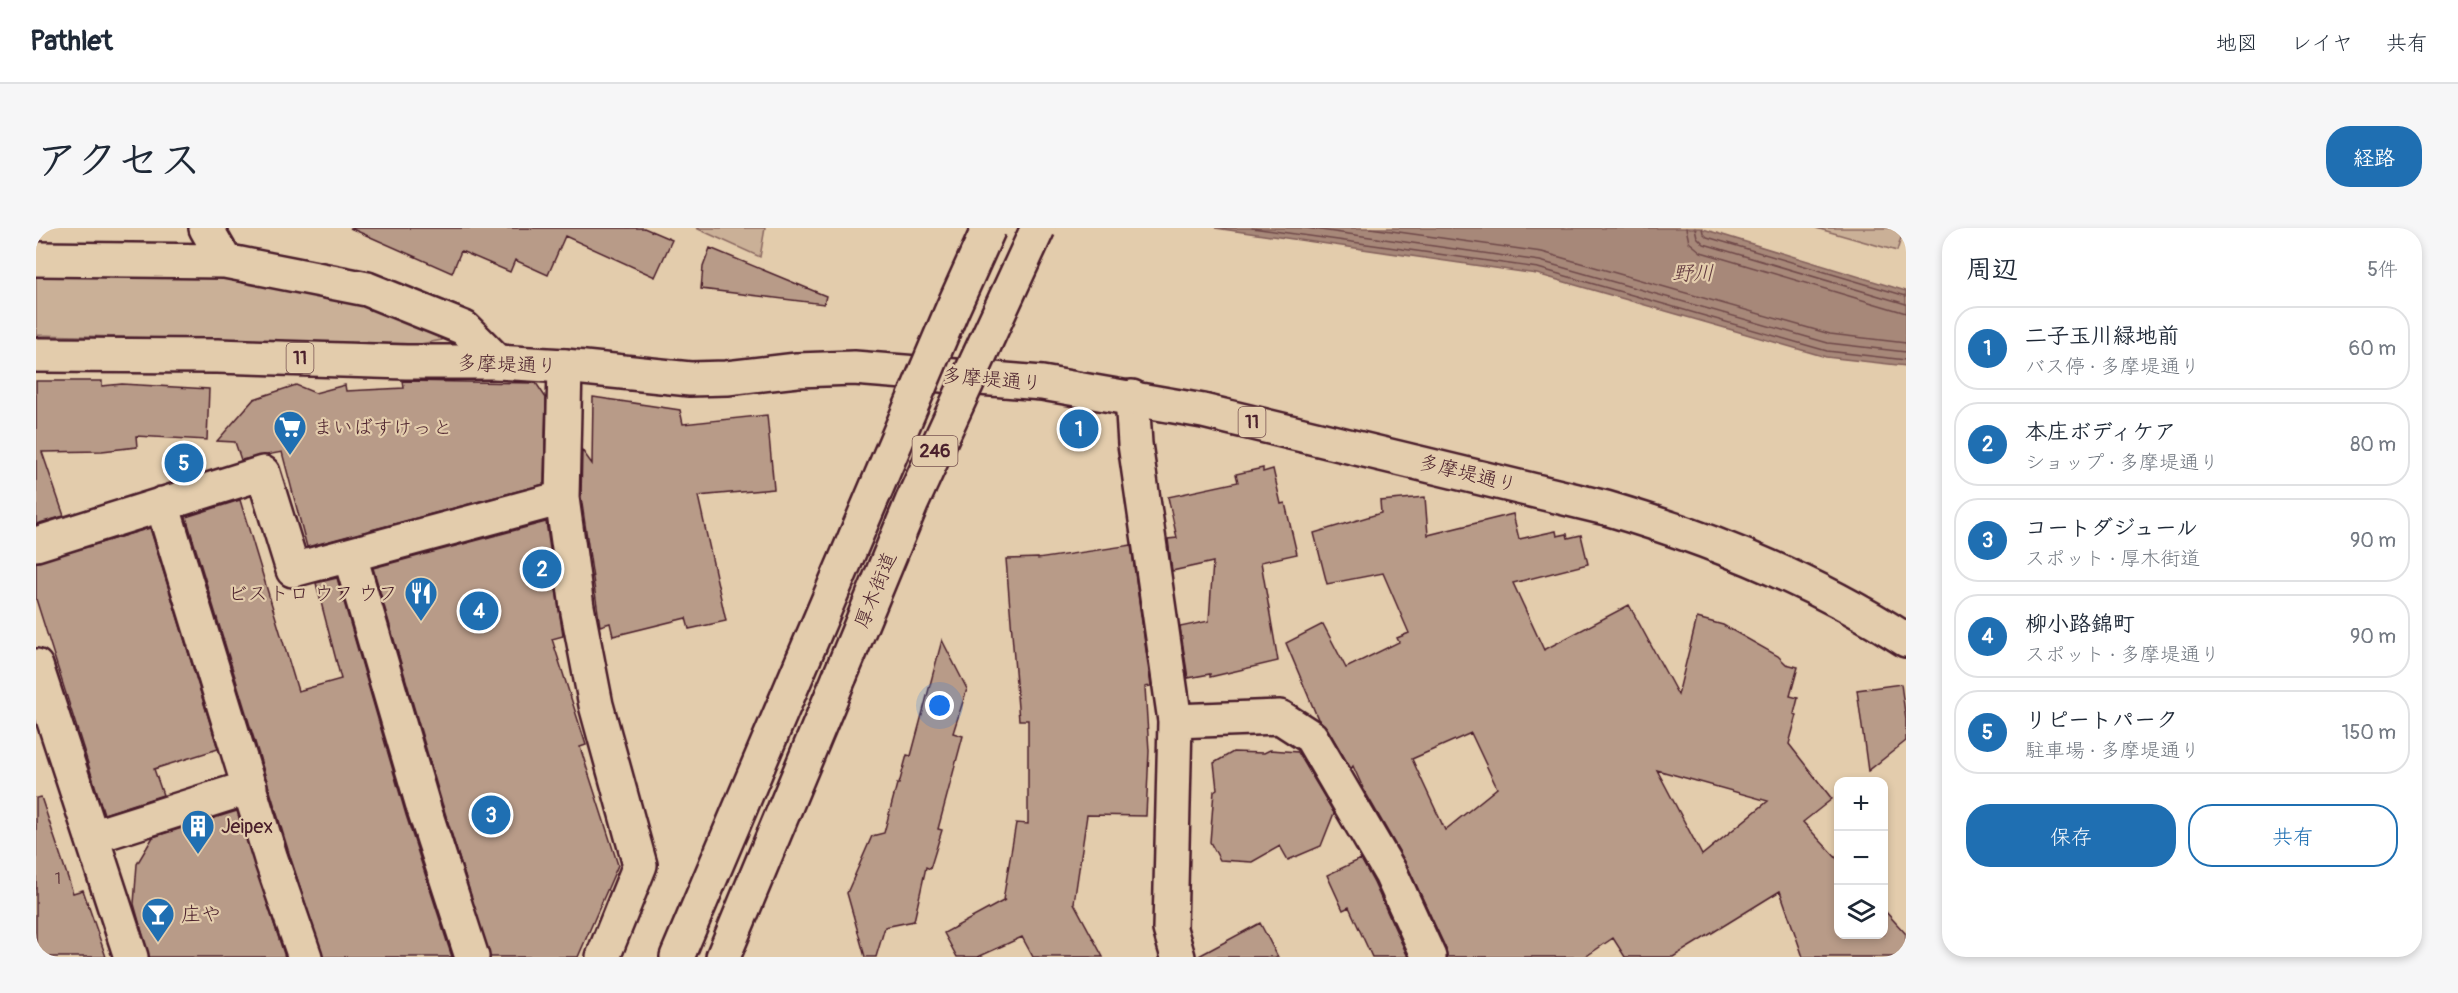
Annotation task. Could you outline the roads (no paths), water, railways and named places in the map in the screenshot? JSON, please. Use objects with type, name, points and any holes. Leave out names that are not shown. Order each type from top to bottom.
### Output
[{"type":"main road","points":[[206,228],[225,261]]},
{"type":"main road","name":"厚木街道","points":[[677,957],[947,321],[989,228]]},
{"type":"main road","name":"厚木街道","points":[[723,957],[912,502],[1038,228]]},
{"type":"main road","points":[[36,259],[225,261],[367,289],[464,328],[498,362]]},
{"type":"main road","name":"多摩堤通り","points":[[36,355],[498,362],[565,366],[690,379],[727,378],[797,370],[854,368],[1041,382],[1203,411],[1502,481],[1655,522],[1751,558],[1791,576],[1906,640]]},
{"type":"main road","points":[[565,366],[561,498],[577,608],[596,705],[640,865],[603,957]]},
{"type":"main road","points":[[1132,397],[1135,444],[1175,721],[1170,929],[1178,957]]},
{"type":"main road","points":[[36,544],[263,473],[292,570],[561,498]]},
{"type":"main road","points":[[162,504],[271,859],[305,957]]},
{"type":"main road","points":[[350,556],[424,809],[472,957]]},
{"type":"main road","points":[[36,666],[131,957]]},
{"type":"main road","points":[[1175,721],[1281,717],[1311,737],[1391,874],[1429,957]]},
{"type":"main road","points":[[92,837],[250,787]]},
{"type":"water","name":"野川","points":[[1215,228],[1700,228],[1906,291],[1906,366],[1826,357],[1537,274]]},
{"type":"place","name":"二子玉川緑地前","points":[[1079,429]]},
{"type":"place","name":"まいばすけっと","points":[[290,456]]},
{"type":"place","name":"リピートパーク","points":[[184,463]]},
{"type":"place","name":"本庄ボディケア","points":[[542,569]]},
{"type":"place","name":"柳小路錦町","points":[[479,611]]},
{"type":"place","name":"ビストロ ウフ ウフ","points":[[421,622]]},
{"type":"place","name":"コートダジュール","points":[[491,815]]},
{"type":"place","name":"Jeipex","points":[[198,855]]},
{"type":"place","name":"庄や","points":[[158,943]]}]
